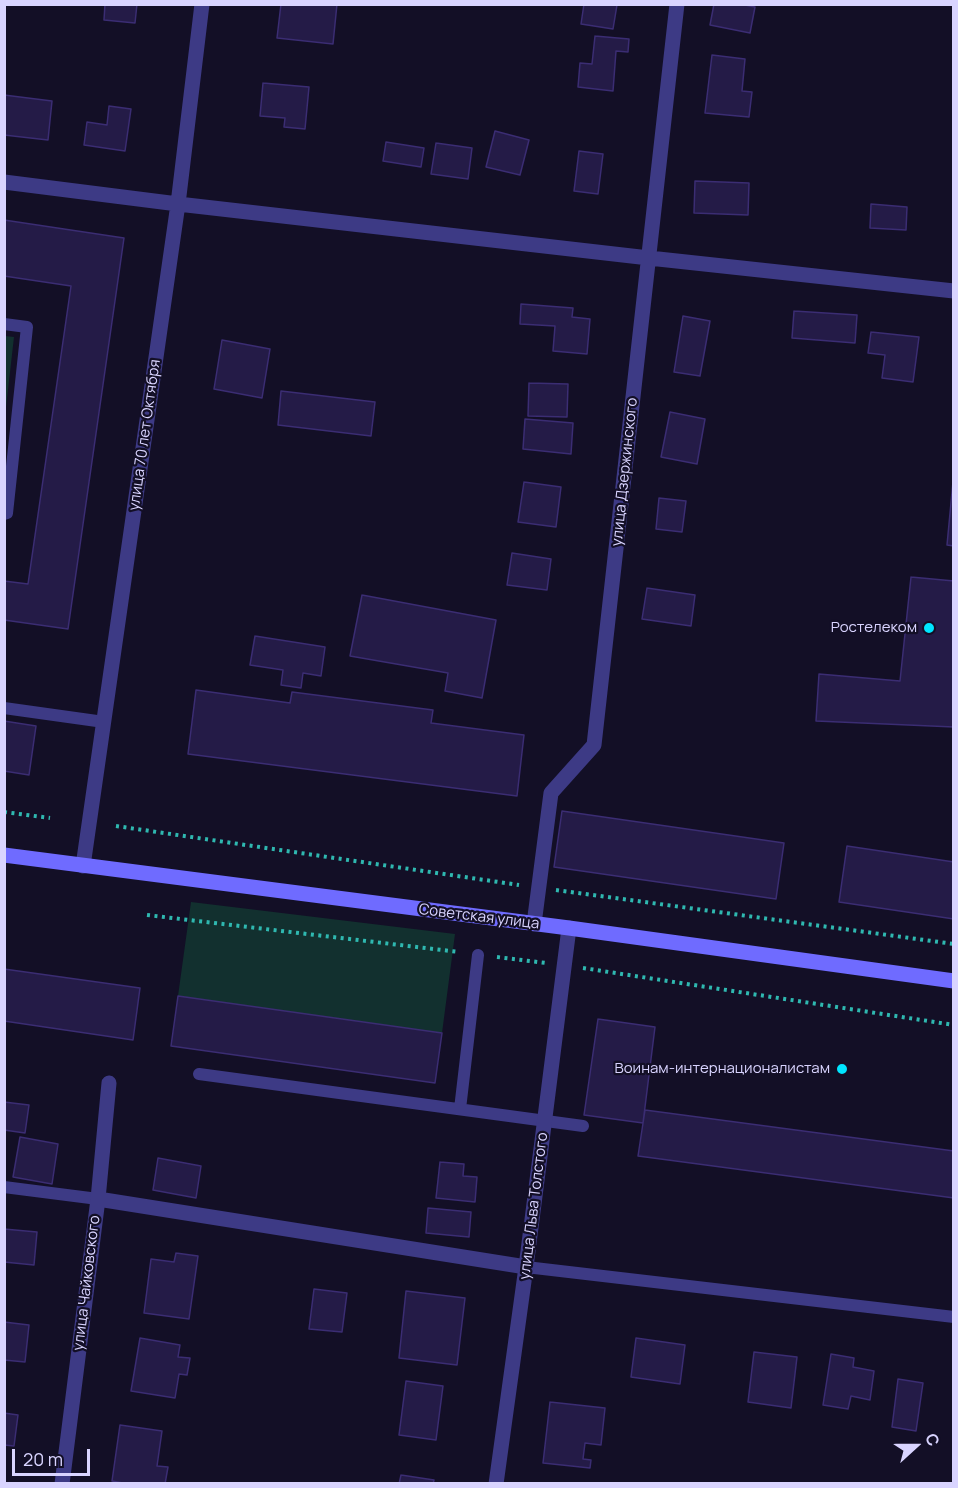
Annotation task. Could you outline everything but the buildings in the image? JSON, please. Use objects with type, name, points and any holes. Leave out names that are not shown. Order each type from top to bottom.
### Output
[{"type":"main road","name":"Советская улица","points":[[4,855],[569,928],[954,981]]},
{"type":"street","name":"улица 70 лет Октября","points":[[83,866],[178,204],[202,4]]},
{"type":"street","name":"улица Дзержинского","points":[[534,924],[552,794],[594,744],[677,4]]},
{"type":"street","points":[[4,182],[178,204],[954,291]]},
{"type":"street","name":"улица Льва Толстого","points":[[496,1484],[569,928]]},
{"type":"street","name":"улица Чайковского","points":[[62,1484],[98,1199],[109,1083]]},
{"type":"street","points":[[98,1199],[526,1267]]},
{"type":"lane","points":[[4,324],[27,327],[7,513],[4,514]]},
{"type":"lane","points":[[4,708],[104,722]]},
{"type":"lane","points":[[460,1109],[478,955]]},
{"type":"lane","points":[[199,1074],[583,1126]]},
{"type":"lane","points":[[4,1187],[98,1199]]},
{"type":"lane","points":[[526,1267],[954,1317]]},
{"type":"path","points":[[4,812],[50,818]]},
{"type":"path","points":[[116,826],[539,888],[954,944]]},
{"type":"path","points":[[147,915],[564,965],[954,1025]]},
{"type":"green space","points":[[4,336],[14,337],[5,416]]},
{"type":"green space","points":[[191,902],[455,934],[442,1033],[178,996]]},
{"type":"place","name":"Ростелеком","points":[[929,628]]},
{"type":"place","name":"Воинам-интернационалистам","points":[[842,1069]]}]
